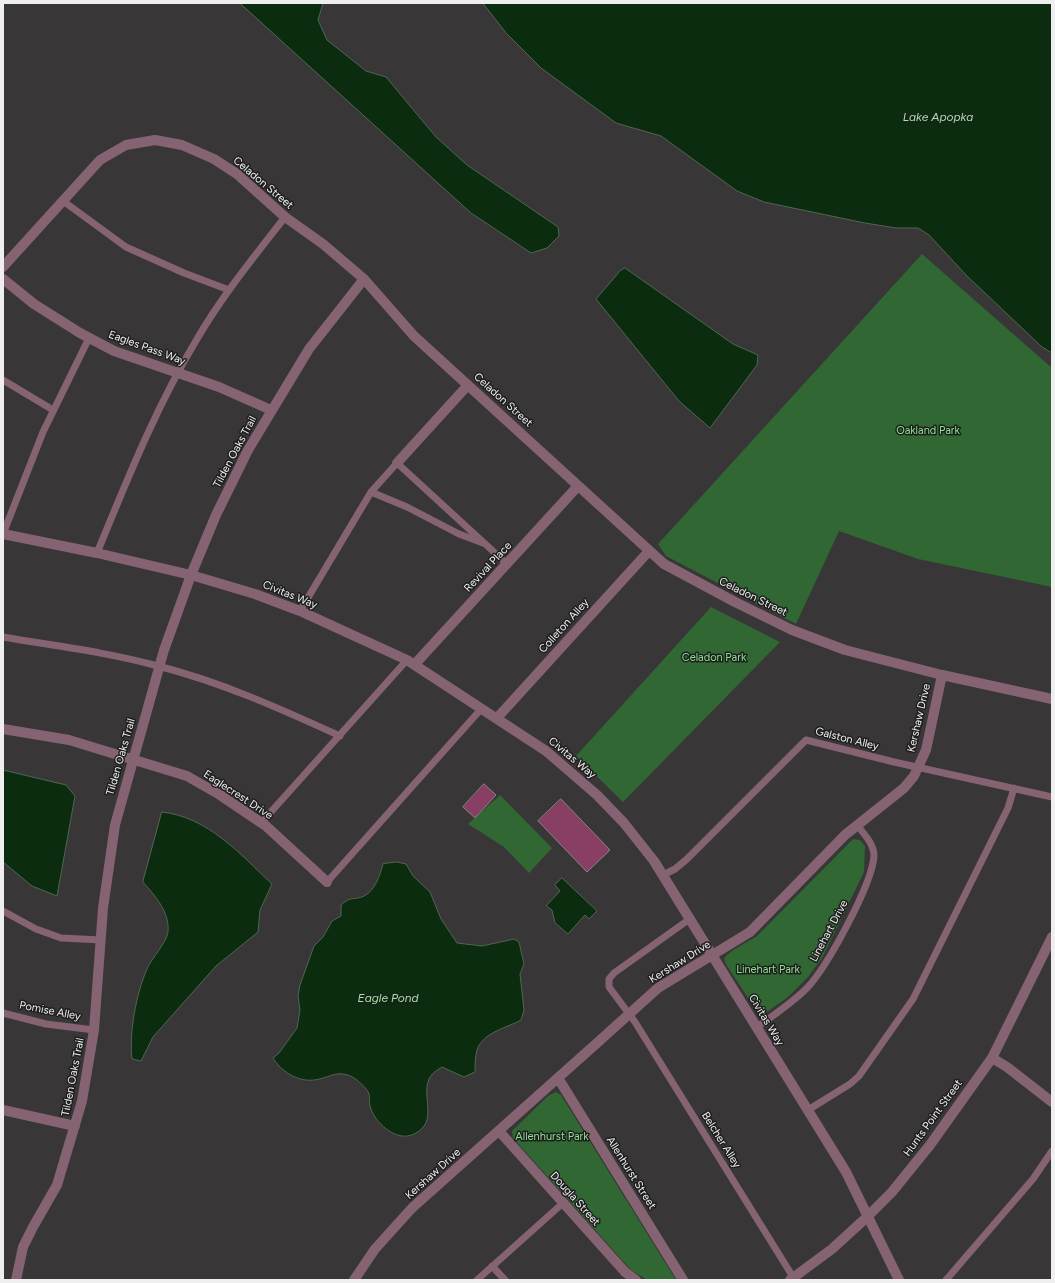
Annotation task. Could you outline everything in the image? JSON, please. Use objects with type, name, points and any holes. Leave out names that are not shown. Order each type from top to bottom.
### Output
[{"type":"street","name":"Celadon Street","points":[[3,267],[100,160],[126,145],[155,140],[182,144],[214,159],[237,174],[285,217],[323,244],[364,279],[414,336],[664,564],[693,581],[792,630],[845,650],[942,675],[1052,700]]},
{"type":"street","name":"Eagles Pass Way","points":[[3,279],[34,304],[89,338],[114,351],[219,387],[271,410]]},
{"type":"street","name":"Tilden Oaks Trail","points":[[16,1280],[23,1247],[33,1226],[57,1186],[82,1101],[94,1030],[103,908],[115,825],[159,666],[191,575],[216,515],[248,450],[309,349],[364,279]]},
{"type":"street","points":[[397,462],[468,385]]},
{"type":"street","name":"Revival Place","points":[[411,662],[507,564],[578,486]]},
{"type":"street","name":"Civitas Way","points":[[3,534],[97,553],[191,575],[255,594],[300,611],[411,662],[546,751],[597,795],[624,823],[663,875],[846,1172],[867,1217],[900,1280]]},
{"type":"street","name":"Colleton Alley","points":[[497,718],[649,551]]},
{"type":"street","name":"Kershaw Drive","points":[[354,1280],[375,1249],[412,1208],[658,988],[750,932],[845,835],[904,788],[919,768],[926,750],[942,675]]},
{"type":"street","name":"Eaglecrest Drive","points":[[3,729],[69,740],[186,776],[220,795],[261,823],[327,882]]},
{"type":"street","name":"Hunts Point Street","points":[[791,1279],[832,1249],[867,1217],[892,1192],[930,1145],[992,1058],[1052,937]]},
{"type":"street","points":[[992,1058],[1007,1067],[1052,1102]]},
{"type":"street","name":"Allenhurst Street","points":[[558,1078],[683,1280]]},
{"type":"street","points":[[3,1110],[75,1126]]},
{"type":"street","name":"Dougla Street","points":[[499,1131],[625,1272],[636,1280]]},
{"type":"lane","points":[[63,200],[126,247],[184,273],[229,290]]},
{"type":"lane","points":[[97,553],[133,465],[178,372],[197,339],[229,290],[285,217]]},
{"type":"lane","points":[[3,534],[43,432],[89,338]]},
{"type":"lane","points":[[3,380],[53,410]]},
{"type":"lane","points":[[300,611],[371,492],[397,462],[507,564]]},
{"type":"lane","points":[[371,492],[407,507],[459,534],[485,544]]},
{"type":"lane","points":[[3,637],[95,651],[159,666],[226,687],[276,707],[340,736]]},
{"type":"lane","points":[[261,823],[340,736],[411,662]]},
{"type":"lane","points":[[327,882],[482,708]]},
{"type":"lane","name":"Galston Alley","points":[[663,875],[675,869],[687,859],[806,740],[919,768],[1052,797]]},
{"type":"lane","points":[[808,1110],[850,1084],[859,1076],[913,999],[1008,808],[1014,788]]},
{"type":"lane","name":"Linehart Drive","points":[[757,1027],[795,1000],[809,986],[827,962],[870,878],[874,855],[869,840],[857,825]]},
{"type":"lane","points":[[3,911],[36,929],[61,938],[101,940]]},
{"type":"lane","name":"Belcher Alley","points":[[690,918],[614,972],[609,979],[609,988],[629,1014],[791,1279]]},
{"type":"lane","name":"Pomise Alley","points":[[3,1013],[46,1024],[94,1030]]},
{"type":"lane","points":[[946,1280],[1034,1179],[1052,1151]]},
{"type":"lane","points":[[477,1280],[563,1203]]},
{"type":"lane","points":[[492,1266],[504,1280]]},
{"type":"green space","name":"Oakland Park","points":[[922,254],[1052,368],[1052,587],[918,559],[839,531],[796,624],[666,556],[658,544]]},
{"type":"green space","name":"Celadon Park","points":[[711,607],[780,642],[623,802],[576,756]]},
{"type":"green space","points":[[500,795],[552,848],[529,873],[504,847],[468,824]]},
{"type":"green space","name":"Linehart Park","points":[[853,839],[860,840],[865,846],[864,872],[822,958],[808,977],[788,997],[764,1014],[758,1013],[724,959],[734,950],[757,936]]},
{"type":"green space","name":"Allenhurst Park","points":[[556,1092],[561,1095],[676,1280],[647,1280],[630,1269],[513,1138],[512,1131],[548,1096]]},
{"type":"water","points":[[240,3],[323,3],[318,20],[327,40],[366,71],[386,77],[436,137],[467,165],[558,227],[559,236],[547,248],[531,253],[471,213]]},
{"type":"water","name":"Lake Apopka","points":[[483,3],[1052,3],[1052,353],[1042,347],[967,276],[929,235],[918,228],[896,228],[865,223],[764,202],[737,191],[661,136],[616,123],[541,68],[507,34]]},
{"type":"water","points":[[625,268],[733,344],[758,355],[757,365],[710,428],[679,401],[596,299],[620,271]]},
{"type":"water","points":[[3,770],[66,785],[75,796],[57,896],[32,886],[3,862]]},
{"type":"water","points":[[162,812],[179,815],[209,829],[235,849],[272,884],[260,910],[258,932],[216,966],[153,1037],[141,1061],[132,1059],[131,1049],[134,1014],[147,969],[165,941],[168,932],[167,918],[161,905],[143,882]]},
{"type":"water","name":"Eagle Pond","points":[[397,862],[406,864],[413,876],[430,892],[441,919],[457,943],[482,946],[514,939],[519,942],[524,964],[520,974],[524,1010],[521,1020],[496,1031],[484,1039],[477,1050],[475,1058],[475,1072],[464,1077],[442,1067],[433,1073],[427,1086],[428,1116],[426,1123],[414,1134],[407,1136],[400,1136],[393,1133],[381,1124],[372,1112],[367,1090],[351,1076],[345,1074],[335,1074],[314,1080],[302,1079],[290,1075],[276,1063],[273,1058],[279,1053],[297,1028],[300,1010],[298,996],[300,985],[314,946],[323,937],[332,921],[341,916],[341,905],[350,899],[368,894],[374,887],[383,864]]},
{"type":"water","points":[[562,878],[597,911],[589,919],[585,915],[568,934],[555,923],[552,910],[546,906],[560,891],[555,885]]},
{"type":"building","points":[[484,784],[496,795],[475,818],[463,807]]},
{"type":"building","points":[[561,799],[610,850],[587,872],[538,821]]}]
